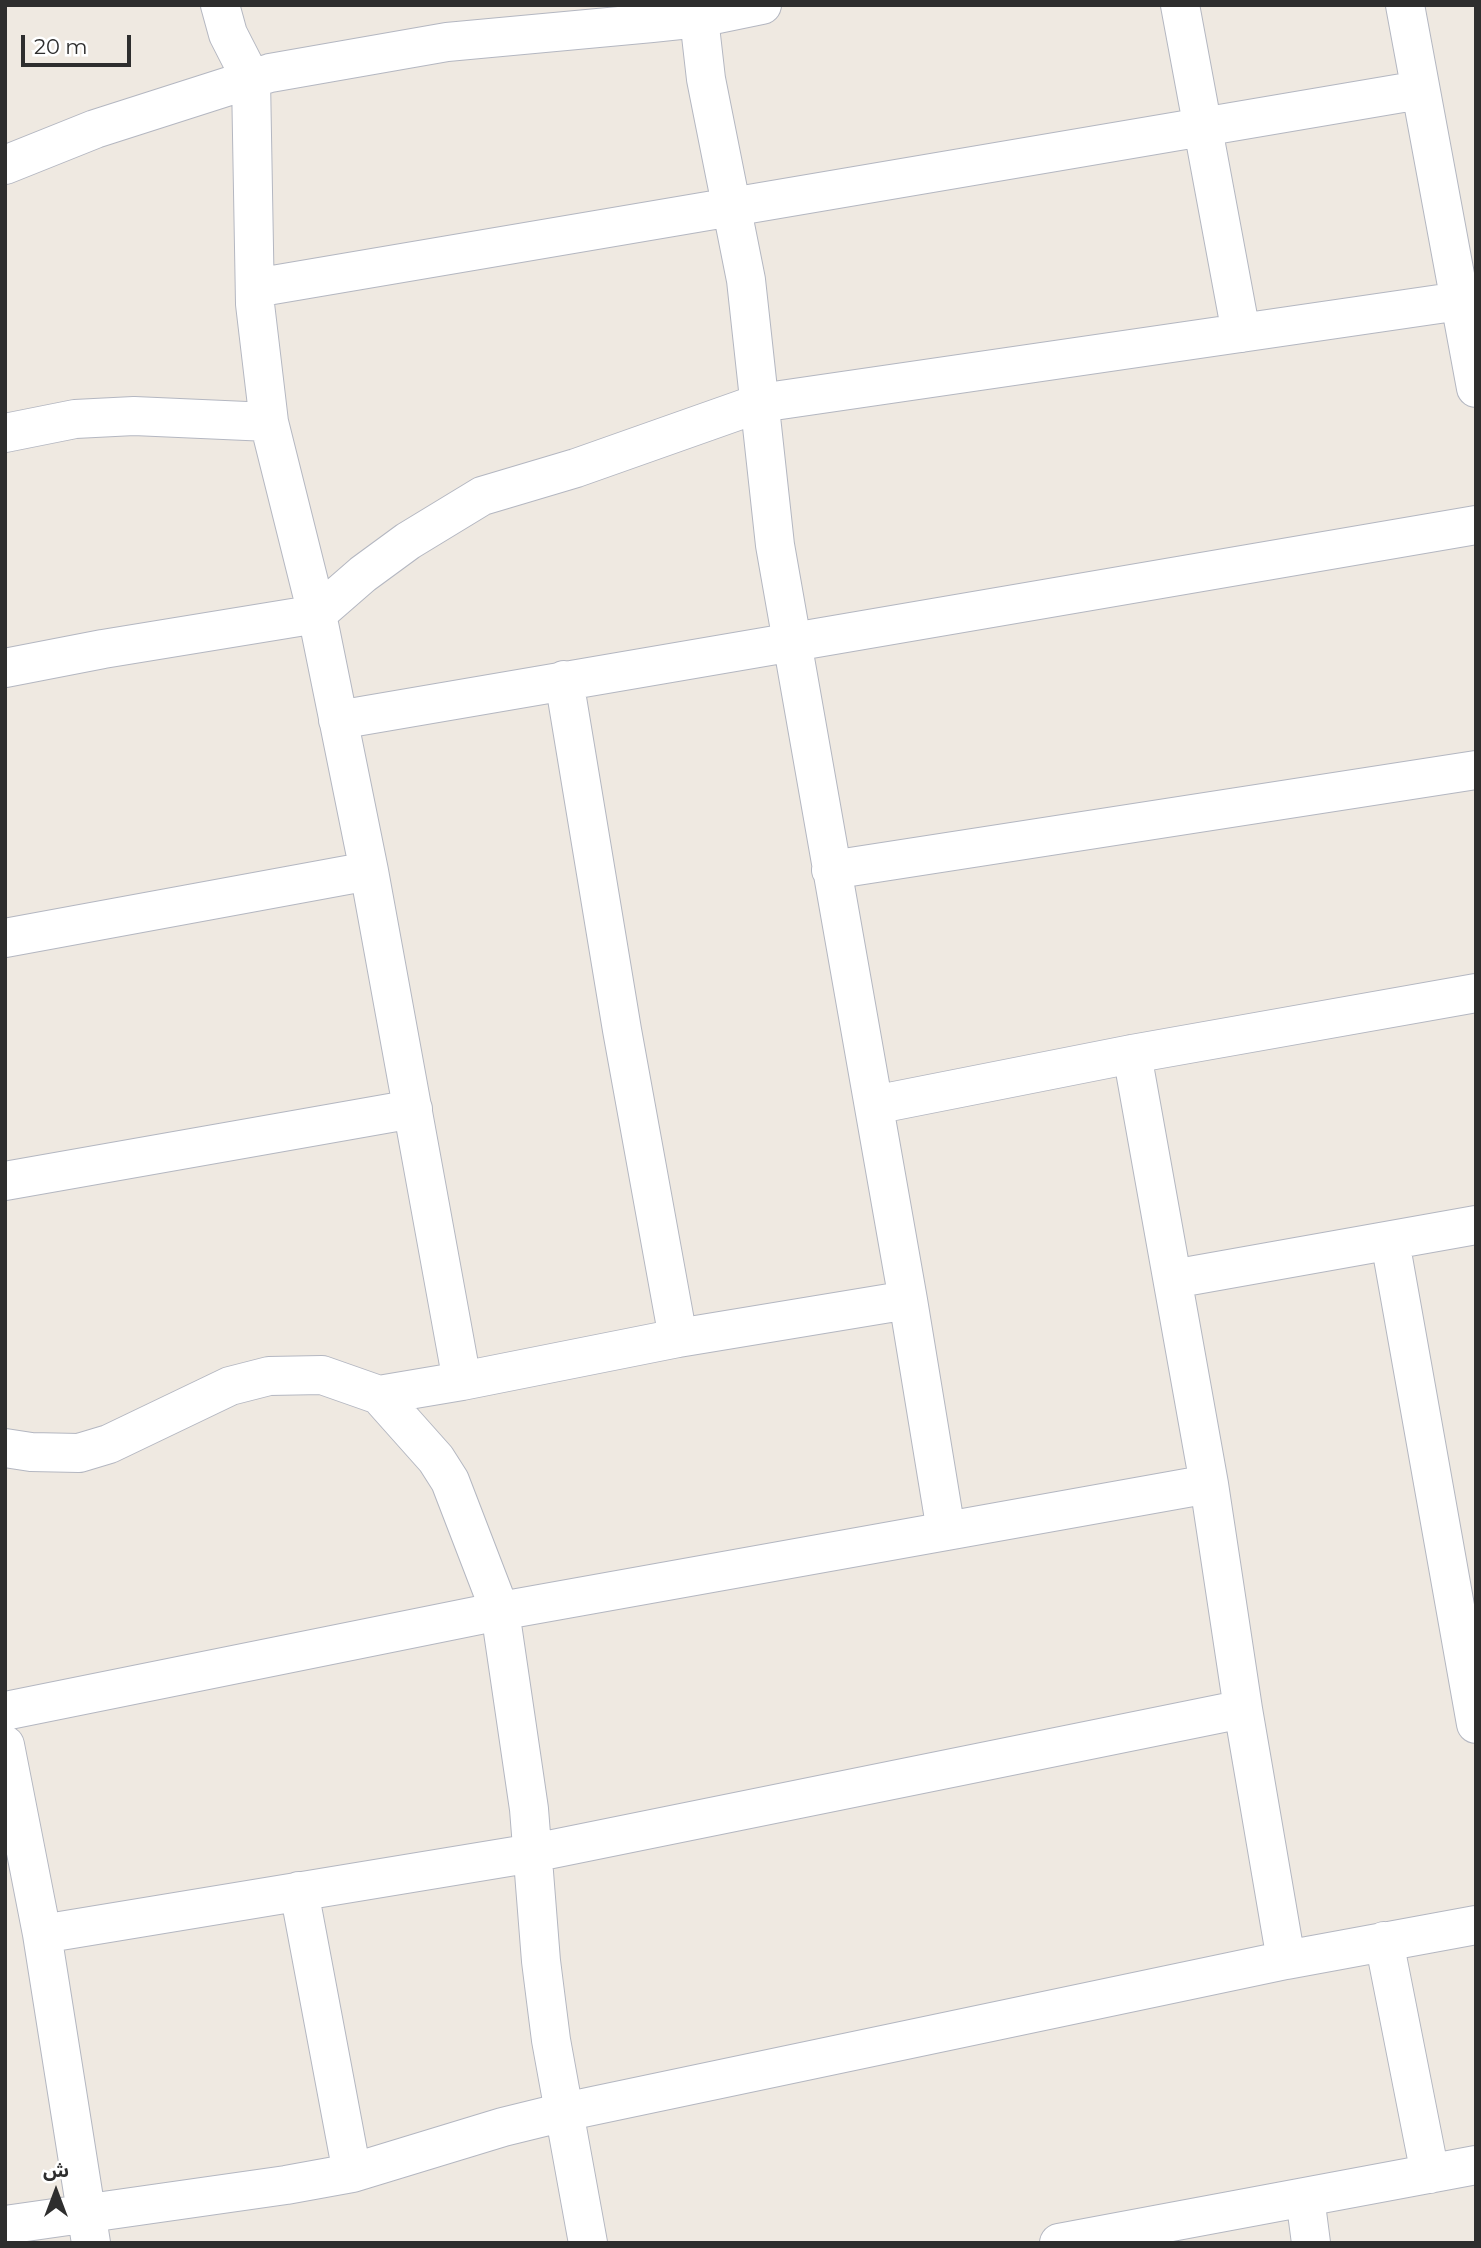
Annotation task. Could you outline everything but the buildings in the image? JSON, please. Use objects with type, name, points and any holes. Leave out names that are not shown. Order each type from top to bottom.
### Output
[{"type":"street","points":[[220,5],[228,34],[251,79],[255,288],[259,351],[269,422],[317,614],[369,871],[462,1381]]},
{"type":"street","points":[[5,165],[94,128],[270,73],[447,41],[762,5]]},
{"type":"street","points":[[1180,5],[1241,333]]},
{"type":"street","points":[[1405,5],[1476,388]]},
{"type":"street","points":[[702,12],[706,79],[746,280],[775,545],[946,1531]]},
{"type":"street","points":[[255,288],[1420,90]]},
{"type":"street","points":[[5,668],[317,614],[363,574],[408,541],[482,496],[576,468],[760,403],[1460,301]]},
{"type":"street","points":[[5,433],[75,419],[134,416],[269,422]]},
{"type":"street","points":[[338,720],[1476,525]]},
{"type":"street","points":[[564,680],[622,1030],[678,1338]]},
{"type":"street","points":[[831,870],[1476,770]]},
{"type":"street","points":[[5,938],[369,871]]},
{"type":"street","points":[[874,1105],[1132,1054],[1476,993]]},
{"type":"street","points":[[1132,1054],[1209,1484],[1286,1960]]},
{"type":"street","points":[[5,1181],[413,1109]]},
{"type":"street","points":[[1173,1279],[1476,1225]]},
{"type":"street","points":[[1390,1241],[1476,1724]]},
{"type":"street","points":[[5,1448],[31,1452],[79,1452],[109,1444],[230,1386],[269,1377],[322,1375],[379,1395],[678,1338],[908,1300]]},
{"type":"street","points":[[379,1395],[436,1459],[450,1481],[500,1611],[529,1809],[541,1961],[564,2112],[588,2243]]},
{"type":"street","points":[[5,1711],[500,1611],[1209,1484]]},
{"type":"street","points":[[42,1934],[533,1853],[1244,1709]]},
{"type":"street","points":[[5,1745],[42,1934],[88,2227]]},
{"type":"street","points":[[299,1891],[352,2173]]},
{"type":"street","points":[[5,2225],[88,2227],[352,2173],[503,2127],[564,2112],[1286,1960],[1476,1925]]},
{"type":"street","points":[[1384,1941],[1430,2174]]},
{"type":"street","points":[[1083,2241],[1476,2165]]},
{"type":"street","points":[[1305,2197],[1311,2243]]}]
